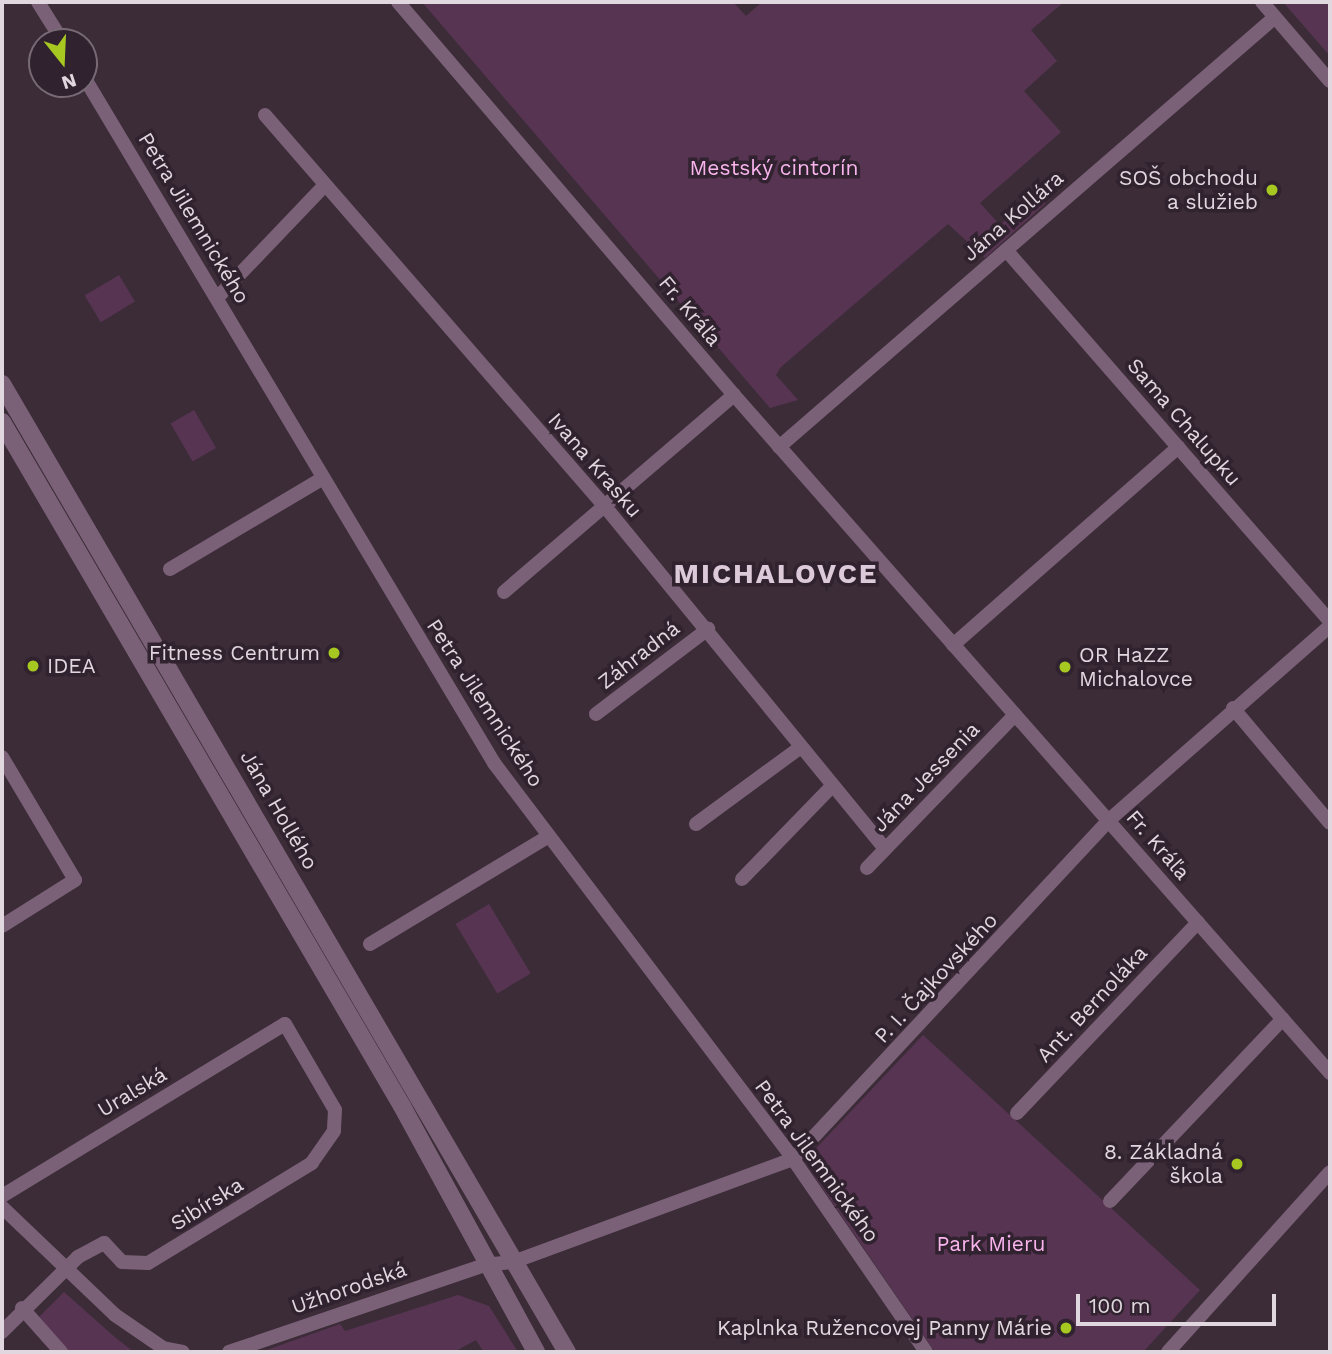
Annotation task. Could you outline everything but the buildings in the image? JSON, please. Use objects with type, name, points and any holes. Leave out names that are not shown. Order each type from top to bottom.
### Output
[{"type":"street","points":[[38,2],[54,28]]},
{"type":"street","name":"Fr. Kráľa","points":[[398,2],[734,396],[1330,1073]]},
{"type":"street","points":[[1262,2],[1330,81]]},
{"type":"street","name":"Jána Kollára","points":[[779,447],[1275,17]]},
{"type":"street","name":"Petra Jilemnického","points":[[97,98],[494,763],[793,1159],[926,1352]]},
{"type":"street","name":"Ivana Krasku","points":[[265,115],[607,509],[708,629],[884,849]]},
{"type":"street","points":[[218,297],[325,185]]},
{"type":"street","name":"Sama Chalupku","points":[[1006,250],[1330,623]]},
{"type":"street","name":"Jána Hollého","points":[[2,384],[251,806],[567,1352]]},
{"type":"street","points":[[504,592],[607,509],[734,396]]},
{"type":"street","name":"Jána Hollého","points":[[2,422],[402,1106],[484,1265],[536,1352]]},
{"type":"street","points":[[953,645],[1178,447]]},
{"type":"street","points":[[170,569],[323,478]]},
{"type":"street","name":"P. I. Čajkovského","points":[[513,1262],[793,1159],[1108,821],[1330,623]]},
{"type":"street","name":"Záhradná","points":[[596,715],[708,629]]},
{"type":"street","points":[[1233,708],[1330,823]]},
{"type":"street","name":"Jána Jessenia","points":[[867,867],[1014,715]]},
{"type":"street","points":[[696,824],[801,747]]},
{"type":"street","points":[[2,757],[75,880],[2,926]]},
{"type":"street","points":[[742,879],[832,786]]},
{"type":"street","points":[[233,817],[251,806]]},
{"type":"street","points":[[370,944],[549,836]]},
{"type":"street","name":"Ant. Bernoláka","points":[[1017,1114],[1198,922]]},
{"type":"street","points":[[1110,1202],[1283,1019]]},
{"type":"street","name":"Sibírska","points":[[64,1267],[104,1243],[122,1262],[148,1263],[312,1163],[328,1144],[335,1111],[285,1024]]},
{"type":"street","name":"Uralská","points":[[2,1196],[285,1024]]},
{"type":"street","points":[[402,1106],[419,1096]]},
{"type":"street","points":[[1168,1352],[1330,1172]]},
{"type":"street","points":[[2,1208],[64,1267],[146,1337],[183,1352]]},
{"type":"street","points":[[484,1265],[513,1262]]},
{"type":"street","name":"Užhorodská","points":[[229,1352],[484,1265]]},
{"type":"street","points":[[2,1332],[64,1267]]},
{"type":"street","points":[[22,1308],[61,1352]]},
{"type":"green space","name":"Mestský cintorín","points":[[422,2],[733,2],[746,16],[762,2],[1064,2],[1031,30],[1057,61],[1024,91],[1061,132],[980,203],[1000,225],[1037,193],[1048,193],[1045,204],[985,258],[948,224],[781,367],[776,375],[798,400],[770,408]]},
{"type":"green space","points":[[1283,2],[1330,2],[1330,56]]},
{"type":"green space","points":[[119,275],[135,302],[101,322],[85,296]]},
{"type":"green space","points":[[194,410],[216,448],[193,462],[171,424]]},
{"type":"green space","points":[[489,904],[531,973],[497,994],[456,924]]},
{"type":"green space","name":"Park Mieru","points":[[923,1035],[1200,1290],[1143,1352],[935,1352],[804,1161]]},
{"type":"green space","points":[[64,1292],[134,1352],[67,1352],[39,1317]]},
{"type":"green space","points":[[458,1295],[489,1306],[518,1352],[484,1352],[476,1340],[454,1352],[261,1352],[340,1324],[345,1331]]},
{"type":"place","name":"SOŠ obchodu a služieb","points":[[1272,190]]},
{"type":"place","name":"Fitness Centrum","points":[[334,653]]},
{"type":"place","name":"IDEA","points":[[33,666]]},
{"type":"place","name":"OR HaZZ Michalovce","points":[[1065,667]]},
{"type":"place","name":"8. Základná škola","points":[[1237,1164]]},
{"type":"place","name":"Kaplnka Ružencovej Panny Márie","points":[[1066,1328]]},
{"type":"district","name":"MICHALOVCE","points":[[776,574]]}]
